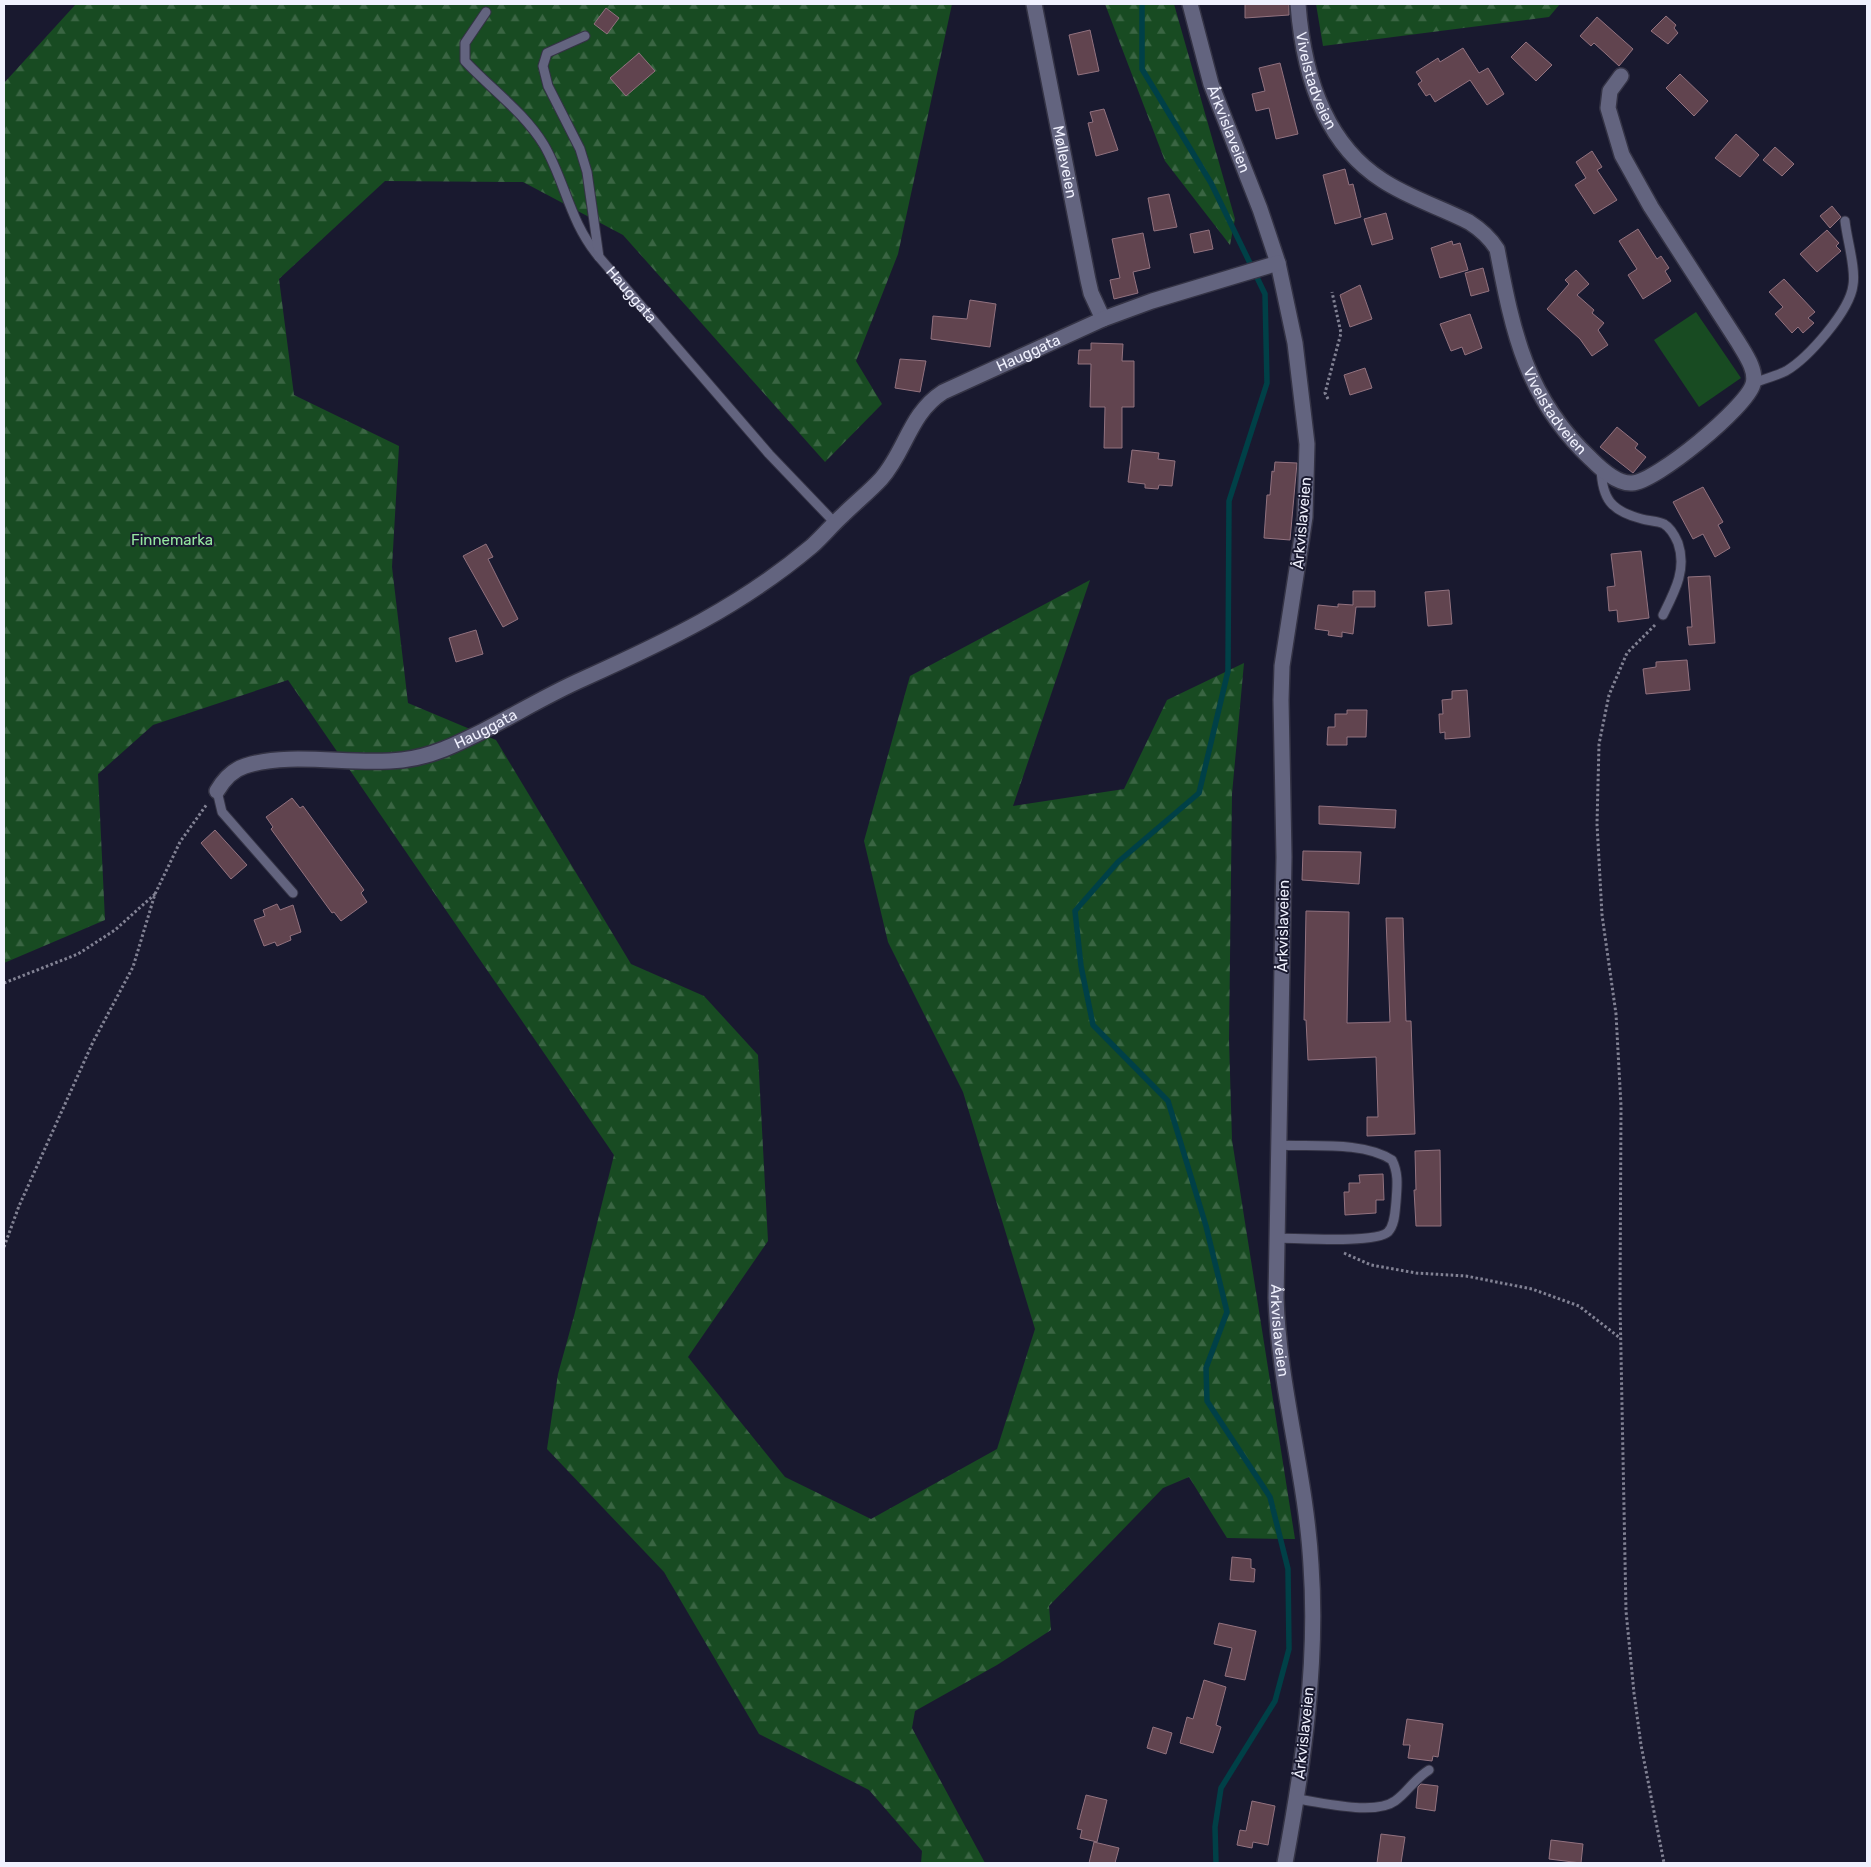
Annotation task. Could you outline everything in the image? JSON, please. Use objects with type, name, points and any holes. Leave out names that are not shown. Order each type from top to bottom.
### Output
[{"type":"street","name":"Mølleveien","points":[[1034,4],[1088,280],[1091,293],[1103,319]]},
{"type":"street","name":"Årkvislaveien","points":[[1190,4],[1211,84],[1260,209],[1271,265],[1295,343],[1307,444],[1305,517],[1282,675],[1280,732],[1284,857],[1276,1238],[1279,1347],[1303,1496],[1312,1588],[1311,1672],[1296,1799],[1285,1863]]},
{"type":"street","name":"Vivelstadveien","points":[[1298,4],[1300,39],[1313,88],[1327,118],[1344,145],[1366,168],[1382,180],[1479,228],[1494,243],[1497,249],[1518,346],[1535,387],[1557,421],[1600,468],[1619,480],[1631,484],[1656,474],[1708,435],[1747,396],[1753,383]]},
{"type":"street","points":[[1621,76],[1610,91],[1608,108],[1613,131],[1632,172],[1651,206],[1751,364],[1753,383]]},
{"type":"street","name":"Hauggata","points":[[217,791],[230,774],[244,766],[260,762],[304,760],[379,762],[404,760],[446,748],[716,615],[776,576],[814,544],[880,479],[929,401],[943,392],[1103,319],[1152,301],[1271,265]]},
{"type":"lane","points":[[486,12],[465,43],[465,61],[516,110],[541,140],[579,229],[599,257]]},
{"type":"lane","name":"Hauggata","points":[[585,36],[547,53],[543,66],[548,86],[584,161],[599,257],[769,454],[835,523]]},
{"type":"lane","points":[[1753,383],[1786,371],[1824,335],[1844,310],[1851,297],[1854,272],[1845,221]]},
{"type":"lane","points":[[1600,468],[1603,493],[1617,508],[1626,514],[1666,525],[1676,539],[1681,552],[1682,569],[1663,615]]},
{"type":"lane","points":[[217,791],[222,812],[282,877],[294,893]]},
{"type":"lane","points":[[1276,1238],[1365,1239],[1381,1236],[1393,1224],[1397,1177],[1392,1160],[1376,1152],[1333,1147],[1278,1145]]},
{"type":"lane","points":[[1296,1799],[1371,1808],[1384,1806],[1394,1802],[1416,1778],[1429,1770]]},
{"type":"path","points":[[1328,399],[1325,393],[1341,334],[1332,292]]},
{"type":"path","points":[[1663,615],[1627,653],[1605,708],[1599,744],[1597,824],[1602,916],[1616,1014],[1621,1097],[1620,1338],[1624,1535],[1630,1657],[1641,1745],[1664,1863]]},
{"type":"path","points":[[4,1247],[19,1206],[93,1042],[133,967],[155,894],[180,842],[217,791]]},
{"type":"path","points":[[4,983],[78,954],[115,930],[155,894]]},
{"type":"path","points":[[1338,1251],[1371,1265],[1416,1273],[1466,1276],[1532,1289],[1579,1306],[1620,1338]]},
{"type":"green space","name":"Finnemarka","points":[[76,4],[952,4],[898,254],[856,361],[882,404],[825,462],[623,235],[523,182],[385,181],[279,279],[294,395],[399,446],[392,567],[408,703],[496,740],[631,964],[704,996],[758,1055],[768,1241],[688,1357],[785,1477],[871,1519],[997,1449],[1035,1329],[963,1092],[888,942],[864,841],[910,676],[1090,580],[1013,806],[1124,789],[1167,700],[1244,663],[1232,794],[1229,1040],[1232,1140],[1295,1539],[1227,1538],[1189,1477],[1163,1488],[1049,1606],[1051,1630],[997,1665],[915,1711],[912,1728],[985,1863],[921,1863],[922,1851],[869,1790],[759,1734],[664,1572],[547,1449],[558,1374],[614,1155],[288,680],[153,725],[98,774],[105,920],[4,963],[4,83]]},
{"type":"green space","points":[[1105,4],[1174,4],[1235,219],[1230,245],[1165,161]]},
{"type":"green space","points":[[1316,4],[1560,4],[1549,17],[1323,46]]},
{"type":"green space","points":[[1696,312],[1741,378],[1699,407],[1654,340]]},
{"type":"building","points":[[1245,4],[1289,4],[1289,15],[1245,18]]},
{"type":"building","points":[[606,8],[619,18],[607,34],[594,24]]},
{"type":"building","points":[[1666,16],[1676,25],[1674,28],[1678,33],[1668,44],[1651,31]]},
{"type":"building","points":[[1597,17],[1633,49],[1619,66],[1594,43],[1591,46],[1580,36]]},
{"type":"building","points":[[1090,30],[1099,71],[1078,75],[1069,35]]},
{"type":"building","points":[[1526,42],[1552,65],[1536,81],[1511,57]]},
{"type":"building","points":[[1463,48],[1479,73],[1488,68],[1504,94],[1487,105],[1470,80],[1435,102],[1430,94],[1426,96],[1418,84],[1422,81],[1416,72],[1438,58],[1440,62]]},
{"type":"building","points":[[639,53],[655,71],[626,96],[610,78]]},
{"type":"building","points":[[1280,63],[1298,134],[1276,139],[1269,108],[1256,111],[1252,94],[1265,91],[1259,68]]},
{"type":"building","points":[[1680,74],[1708,101],[1694,116],[1666,88]]},
{"type":"building","points":[[1104,109],[1118,150],[1096,156],[1088,123],[1093,122],[1090,112]]},
{"type":"building","points":[[1736,134],[1759,155],[1740,177],[1715,158]]},
{"type":"building","points":[[1775,147],[1794,164],[1782,176],[1763,160]]},
{"type":"building","points":[[1592,151],[1602,167],[1597,170],[1617,200],[1594,214],[1575,185],[1586,178],[1576,162]]},
{"type":"building","points":[[1345,169],[1349,185],[1353,184],[1361,217],[1335,224],[1323,175]]},
{"type":"building","points":[[1169,194],[1177,227],[1154,231],[1148,198]]},
{"type":"building","points":[[1832,206],[1841,217],[1830,228],[1820,216]]},
{"type":"building","points":[[1386,213],[1393,239],[1372,245],[1364,219]]},
{"type":"building","points":[[1638,229],[1657,259],[1661,256],[1669,268],[1665,271],[1671,281],[1643,299],[1628,275],[1637,269],[1619,241]]},
{"type":"building","points":[[1209,230],[1213,249],[1194,253],[1190,234]]},
{"type":"building","points":[[1827,230],[1839,243],[1836,246],[1841,251],[1817,272],[1800,254]]},
{"type":"building","points":[[1143,233],[1150,268],[1133,272],[1138,293],[1114,299],[1110,280],[1120,278],[1112,239]]},
{"type":"building","points":[[1452,241],[1453,245],[1460,243],[1468,270],[1440,278],[1431,248]]},
{"type":"building","points":[[1483,268],[1489,291],[1471,296],[1465,273]]},
{"type":"building","points":[[1576,270],[1589,284],[1577,295],[1594,310],[1592,313],[1604,323],[1598,330],[1608,345],[1592,356],[1580,339],[1547,309],[1569,284],[1565,280]]},
{"type":"building","points":[[1784,279],[1815,312],[1808,318],[1814,323],[1803,333],[1798,327],[1792,333],[1775,314],[1783,307],[1769,292]]},
{"type":"building","points":[[1360,285],[1372,319],[1350,327],[1340,295]]},
{"type":"building","points":[[970,300],[996,304],[990,347],[931,339],[933,316],[967,319]]},
{"type":"building","points":[[1470,314],[1482,348],[1465,355],[1462,347],[1451,351],[1440,324]]},
{"type":"building","points":[[1091,343],[1123,344],[1122,361],[1134,361],[1134,407],[1122,407],[1122,448],[1104,448],[1105,407],[1090,407],[1091,364],[1078,364],[1079,350],[1091,350]]},
{"type":"building","points":[[900,359],[926,361],[920,392],[895,388]]},
{"type":"building","points":[[1365,368],[1372,388],[1350,395],[1344,375]]},
{"type":"building","points":[[1617,427],[1638,444],[1635,448],[1646,457],[1633,473],[1600,447]]},
{"type":"building","points":[[1132,450],[1159,453],[1158,459],[1175,461],[1172,486],[1159,485],[1158,489],[1145,488],[1145,484],[1128,482]]},
{"type":"building","points":[[1275,462],[1297,463],[1290,540],[1264,538],[1267,495],[1270,495],[1272,471],[1274,472]]},
{"type":"building","points":[[1703,487],[1723,522],[1718,525],[1730,548],[1715,557],[1703,534],[1693,539],[1673,502]]},
{"type":"building","points":[[486,544],[493,557],[488,559],[518,619],[503,627],[463,556]]},
{"type":"building","points":[[1641,551],[1649,618],[1618,622],[1617,610],[1609,611],[1607,587],[1615,586],[1611,554]]},
{"type":"building","points":[[1710,576],[1715,643],[1689,645],[1687,627],[1692,627],[1688,577]]},
{"type":"building","points":[[1449,590],[1452,624],[1428,626],[1425,592]]},
{"type":"building","points":[[1353,591],[1375,591],[1375,607],[1356,607],[1353,634],[1342,632],[1342,637],[1328,635],[1329,631],[1315,629],[1318,605],[1338,607],[1338,604],[1353,605]]},
{"type":"building","points":[[476,630],[483,654],[456,662],[449,638]]},
{"type":"building","points":[[1687,660],[1690,690],[1646,694],[1643,669],[1656,667],[1656,662]]},
{"type":"building","points":[[1467,690],[1470,737],[1445,739],[1445,732],[1440,733],[1439,714],[1443,714],[1442,700],[1452,699],[1452,691]]},
{"type":"building","points":[[1347,710],[1367,710],[1366,737],[1347,737],[1347,745],[1327,745],[1328,727],[1335,727],[1335,714],[1347,714]]},
{"type":"building","points":[[292,798],[300,808],[303,806],[364,890],[361,893],[367,902],[341,921],[334,912],[332,913],[271,829],[273,827],[266,817]]},
{"type":"building","points":[[1319,806],[1396,810],[1395,828],[1319,824]]},
{"type":"building","points":[[215,830],[247,865],[231,879],[201,843]]},
{"type":"building","points":[[1303,851],[1361,852],[1359,884],[1302,880]]},
{"type":"building","points":[[277,904],[280,910],[293,905],[301,932],[290,936],[291,940],[277,946],[275,942],[264,946],[254,920],[265,916],[263,910]]},
{"type":"building","points":[[1306,911],[1349,912],[1347,1023],[1390,1022],[1386,918],[1403,918],[1406,1021],[1411,1021],[1415,1134],[1367,1136],[1367,1117],[1378,1117],[1376,1057],[1308,1060],[1306,1020],[1304,1020]]},
{"type":"building","points":[[1440,1150],[1441,1226],[1416,1226],[1414,1190],[1416,1190],[1415,1151]]},
{"type":"building","points":[[1383,1174],[1384,1200],[1376,1200],[1376,1213],[1345,1215],[1344,1192],[1349,1192],[1349,1183],[1360,1183],[1359,1175]]},
{"type":"building","points":[[1232,1557],[1251,1559],[1251,1568],[1255,1569],[1254,1582],[1230,1580]]},
{"type":"building","points":[[1219,1623],[1256,1631],[1245,1680],[1225,1676],[1232,1648],[1214,1644]]},
{"type":"building","points":[[1204,1680],[1226,1687],[1216,1725],[1221,1727],[1213,1753],[1180,1743],[1187,1717],[1193,1719]]},
{"type":"building","points":[[1407,1719],[1443,1724],[1438,1757],[1433,1756],[1432,1761],[1408,1758],[1410,1745],[1403,1745]]},
{"type":"building","points":[[1153,1727],[1172,1733],[1166,1754],[1147,1748]]},
{"type":"building","points":[[1421,1784],[1438,1786],[1435,1811],[1416,1808],[1418,1787]]},
{"type":"building","points":[[1086,1795],[1107,1800],[1097,1842],[1080,1838],[1082,1830],[1077,1829]]},
{"type":"building","points":[[1252,1801],[1275,1806],[1268,1845],[1253,1842],[1252,1848],[1237,1845],[1240,1830],[1246,1831]]},
{"type":"building","points":[[1381,1834],[1405,1837],[1401,1863],[1377,1863]]},
{"type":"building","points":[[1551,1840],[1583,1844],[1581,1863],[1549,1859]]},
{"type":"building","points":[[1094,1842],[1119,1848],[1115,1863],[1089,1863]]},
{"type":"waterway","points":[[1142,4],[1142,69],[1211,183],[1265,294],[1267,383],[1229,501],[1228,671],[1199,793],[1118,862],[1075,911],[1081,966],[1093,1025],[1168,1101],[1206,1226],[1227,1312],[1206,1368],[1207,1401],[1270,1497],[1288,1569],[1289,1649],[1275,1701],[1221,1788],[1215,1827],[1216,1863]]}]
